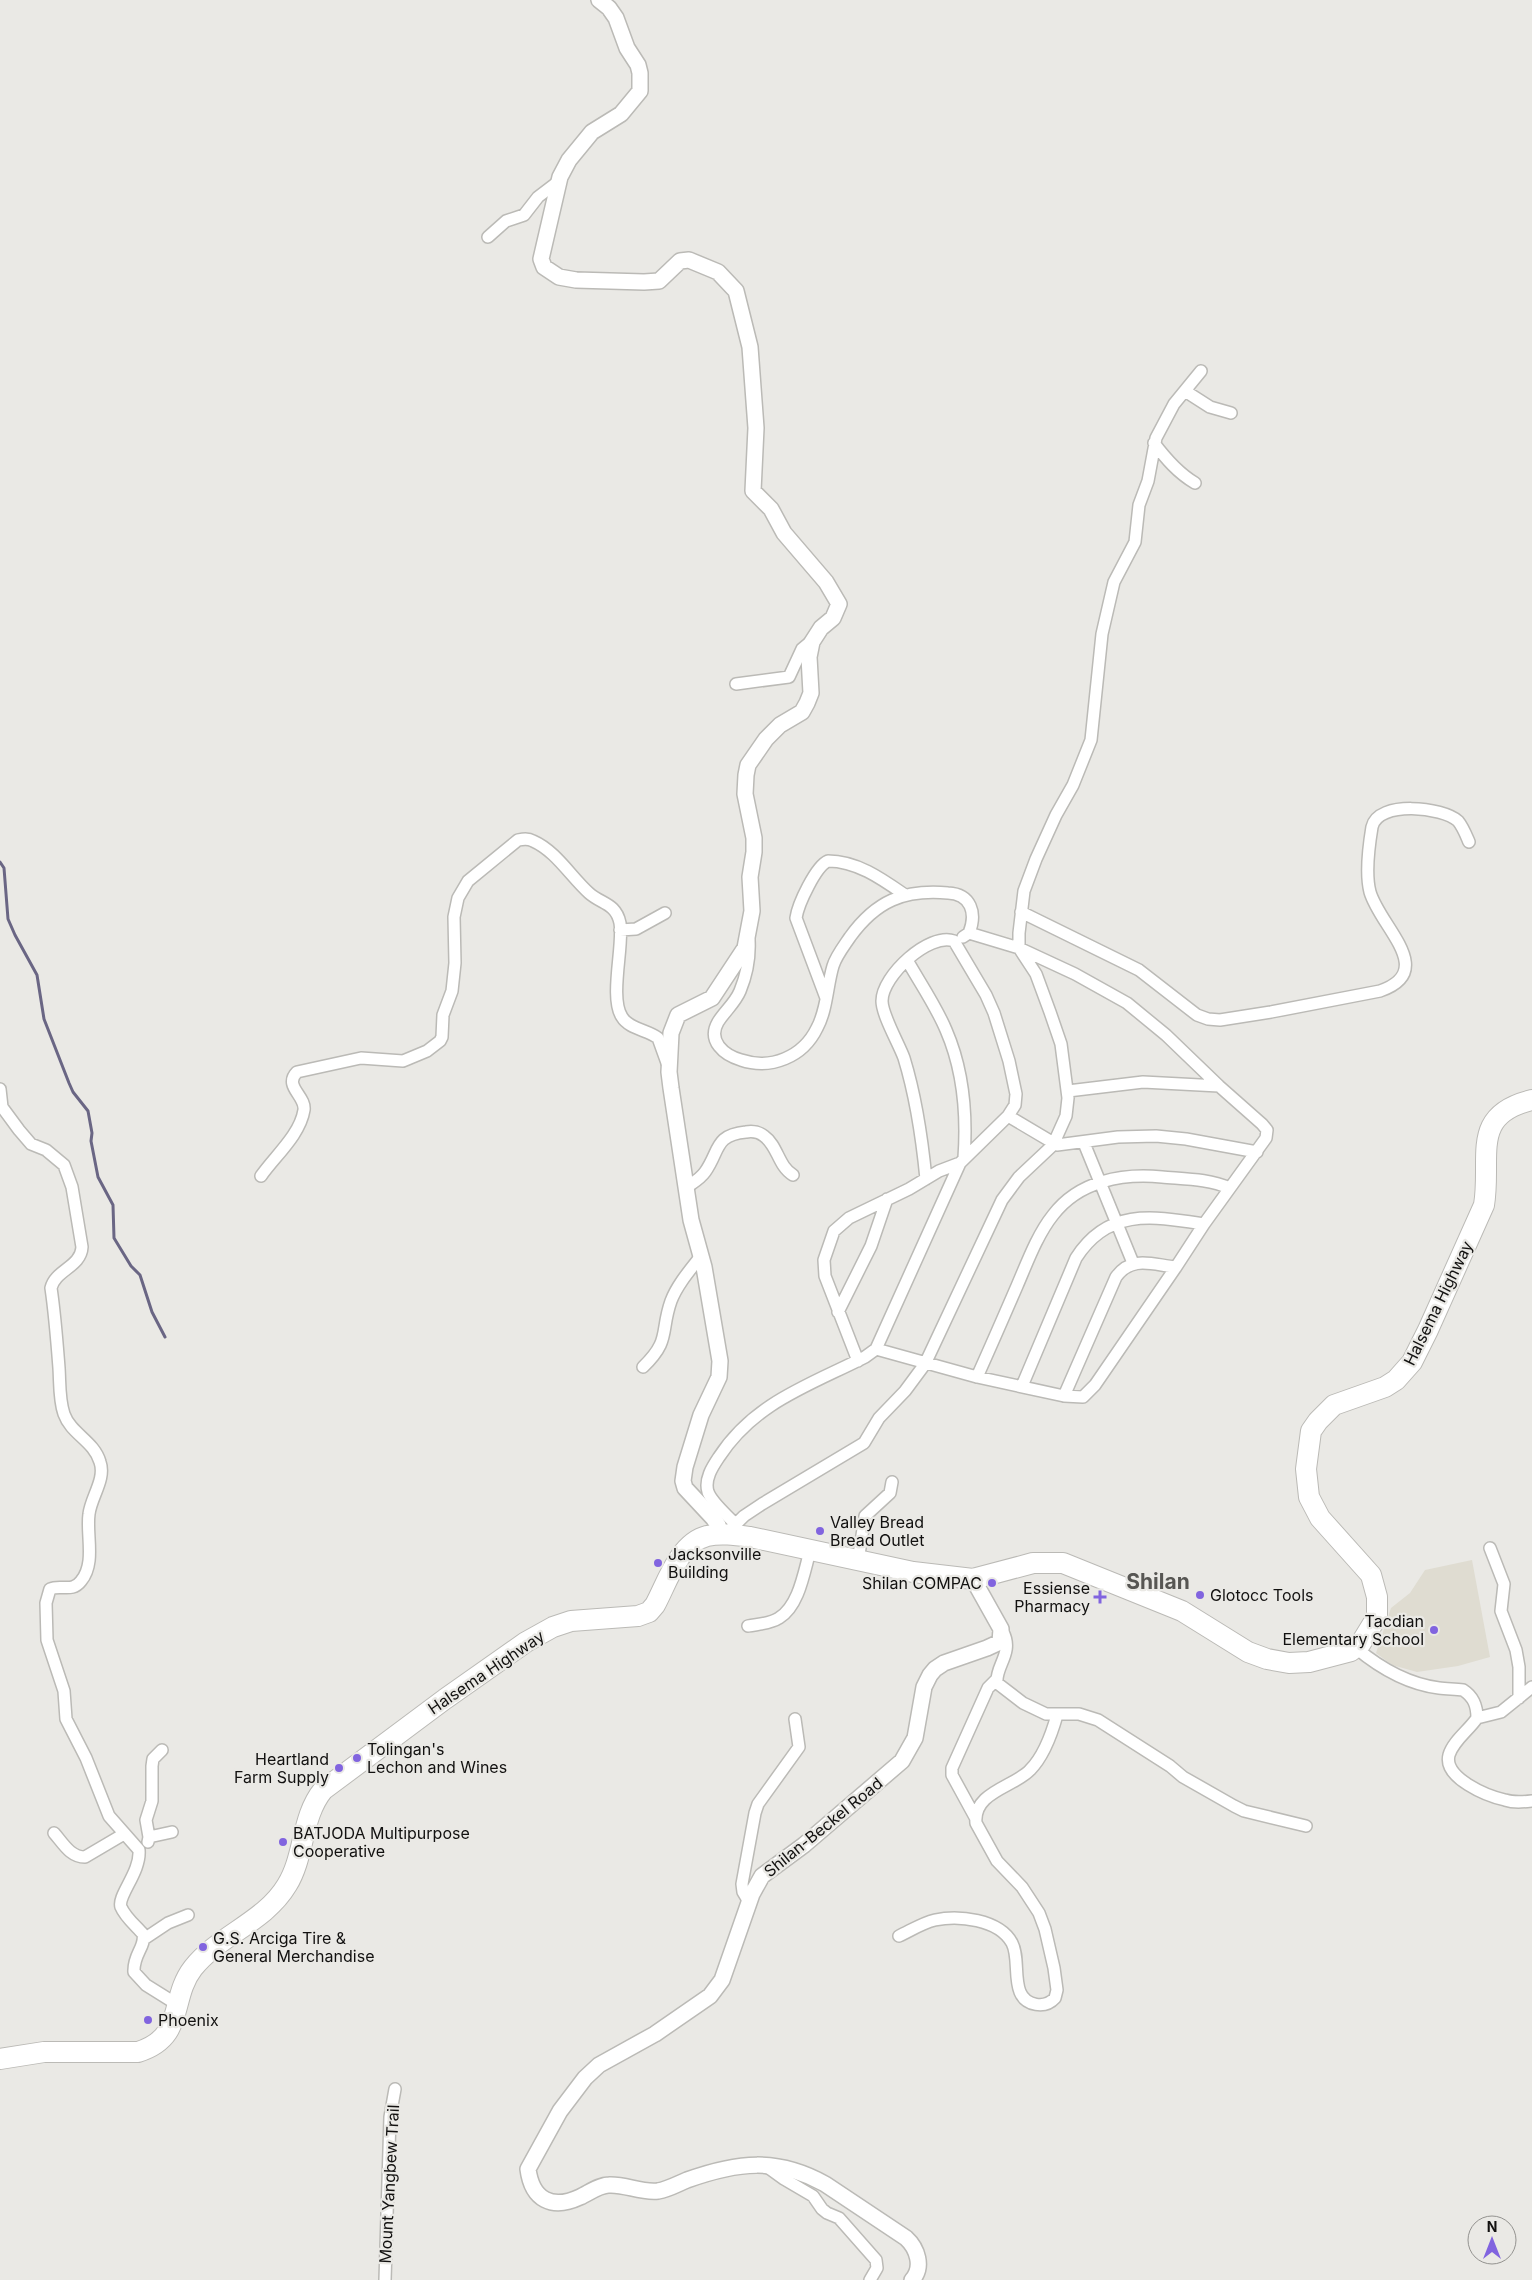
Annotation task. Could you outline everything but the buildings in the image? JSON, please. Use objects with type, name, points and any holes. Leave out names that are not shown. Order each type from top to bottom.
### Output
[{"type":"highway","name":"Halsema Highway","points":[[0,2059],[44,2052],[118,2053],[138,2052],[149,2049],[162,2038],[172,2025],[188,1976],[199,1962],[269,1907],[288,1884],[294,1872],[310,1812],[323,1790],[445,1699],[526,1642],[553,1627],[571,1621],[638,1616],[649,1612],[688,1547],[707,1536],[727,1531],[810,1551],[913,1572],[973,1579],[1033,1563],[1063,1563],[1182,1611],[1248,1652],[1268,1660],[1289,1663],[1309,1662],[1337,1656],[1356,1648],[1376,1617],[1377,1597],[1370,1576],[1320,1518],[1309,1497],[1306,1469],[1311,1432],[1326,1412],[1334,1405],[1385,1387],[1404,1373],[1412,1362],[1484,1205],[1487,1190],[1487,1139],[1494,1121],[1512,1106],[1532,1100]]},
{"type":"street","points":[[598,0],[612,5],[627,48],[640,72],[640,91],[621,114],[592,132],[569,160],[559,181],[541,259],[544,267],[559,277],[576,280],[653,282],[667,276],[680,261],[689,260],[718,272],[736,291],[750,347],[756,428],[753,490],[771,509],[784,533],[826,582],[839,602],[837,612],[821,628],[814,639],[809,657],[811,693],[807,703],[802,712],[780,725],[766,739],[748,766],[745,794],[754,844],[750,877],[752,911],[748,936],[749,961],[740,992],[716,1026],[715,1036],[720,1049],[733,1058],[754,1064],[788,1059],[812,1037],[818,1027],[833,965],[861,922],[886,902],[905,894],[954,893],[965,898],[971,905],[970,934]]},
{"type":"street","points":[[488,237],[506,221],[524,215],[538,198],[559,181]]},
{"type":"street","points":[[727,1531],[762,1504],[861,1446],[879,1418],[905,1391],[925,1364],[1002,1200],[1019,1177],[1053,1145],[1066,1116],[1068,1091],[1061,1044],[1036,974],[1019,948],[1024,891],[1036,859],[1056,815],[1073,785],[1091,740],[1102,634],[1114,582],[1135,542],[1139,506],[1148,481],[1154,443],[1170,410],[1201,372]]},
{"type":"street","points":[[1185,391],[1210,407],[1231,413]]},
{"type":"street","points":[[1154,443],[1183,476],[1195,483]]},
{"type":"street","points":[[736,684],[790,677],[802,649],[814,639]]},
{"type":"street","points":[[1021,912],[1139,970],[1197,1015],[1208,1019],[1220,1020],[1380,991],[1391,987],[1401,980],[1406,972],[1406,958],[1376,908],[1370,892],[1369,863],[1372,826],[1376,818],[1395,809],[1409,808],[1443,814],[1457,820],[1469,842]]},
{"type":"street","points":[[261,1176],[292,1135],[304,1110],[303,1101],[293,1087],[292,1080],[297,1072],[362,1058],[402,1061],[427,1051],[440,1041],[442,1037],[443,1015],[452,991],[455,963],[454,917],[458,898],[468,881],[515,842],[526,839],[535,842],[554,857],[591,895],[611,905],[617,913],[620,930],[617,990],[622,1017],[627,1022],[658,1038],[669,1072],[683,1170],[694,1234],[701,1256],[720,1370],[719,1377],[701,1415],[685,1467],[683,1480],[685,1488],[718,1525],[727,1531]]},
{"type":"street","points":[[826,998],[796,918],[799,908],[820,867],[828,861],[852,864],[880,878],[905,894]]},
{"type":"street","points":[[620,930],[636,930],[665,913]]},
{"type":"street","points":[[876,1349],[925,1364],[1064,1396],[1078,1397],[1086,1395],[1266,1138],[1266,1130],[1166,1035],[1133,1007],[1076,974],[1019,948],[970,934],[954,941]]},
{"type":"street","points":[[669,1072],[671,1033],[678,1015],[712,998],[740,956],[748,936]]},
{"type":"street","points":[[858,1361],[825,1276],[824,1260],[834,1231],[842,1223],[887,1199],[926,1179],[962,1160],[1008,1116],[1014,1107],[1016,1097],[1007,1054],[986,995],[954,941],[949,939],[935,941],[907,960],[887,983],[882,1002],[903,1055],[911,1083],[926,1179]]},
{"type":"street","points":[[727,1531],[708,1492],[707,1483],[709,1474],[725,1448],[734,1436],[766,1408],[858,1361],[876,1349],[962,1160],[965,1132],[958,1069],[946,1030],[907,960]]},
{"type":"street","points":[[1068,1091],[1143,1082],[1219,1086]]},
{"type":"street","points":[[0,1089],[2,1108],[19,1130],[31,1144],[46,1150],[64,1165],[70,1178],[76,1218],[81,1234],[82,1252],[79,1258],[58,1277],[51,1288],[60,1391],[64,1414],[93,1448],[102,1471],[88,1516],[89,1559],[87,1570],[80,1583],[74,1587],[50,1589],[46,1603],[47,1640],[64,1691],[66,1719],[86,1758],[109,1816],[139,1850],[137,1869],[122,1895],[120,1904],[126,1916],[143,1934],[144,1939]]},
{"type":"street","points":[[1008,1116],[1053,1145],[1061,1146],[1084,1143],[1118,1136],[1156,1136],[1186,1139],[1257,1152]]},
{"type":"street","points":[[687,1187],[705,1172],[720,1142],[735,1133],[750,1131],[762,1134],[770,1141],[784,1168],[794,1175]]},
{"type":"street","points":[[1084,1143],[1118,1222],[1133,1263]]},
{"type":"street","points":[[978,1377],[1024,1270],[1053,1214],[1076,1194],[1117,1176],[1192,1179],[1230,1188]]},
{"type":"street","points":[[838,1312],[871,1246],[887,1199]]},
{"type":"street","points":[[1022,1386],[1076,1258],[1086,1243],[1097,1232],[1118,1222],[1141,1217],[1165,1218],[1204,1224]]},
{"type":"street","points":[[643,1367],[661,1346],[672,1300],[688,1272],[701,1256]]},
{"type":"street","points":[[1064,1396],[1116,1277],[1123,1268],[1133,1263],[1176,1267]]},
{"type":"street","points":[[858,1561],[865,1516],[890,1493],[892,1482]]},
{"type":"street","points":[[1490,1548],[1504,1584],[1501,1611],[1516,1650],[1519,1667],[1519,1698]]},
{"type":"street","points":[[748,1626],[767,1623],[779,1618],[792,1606],[810,1551]]},
{"type":"street","points":[[900,1936],[935,1920],[968,1919],[984,1922],[1001,1930],[1012,1944],[1020,1993],[1032,2004],[1044,2005],[1054,1998],[1057,1990],[1046,1929],[1040,1914],[1022,1887],[997,1861],[952,1776],[952,1768],[988,1688],[996,1680],[1003,1664],[1006,1647],[1006,1637],[973,1579]]},
{"type":"street","name":"Shilan-Beckel Road","points":[[912,2280],[918,2271],[913,2244],[814,2177],[765,2165],[744,2164],[658,2191],[649,2192],[606,2185],[578,2198],[556,2203],[542,2199],[535,2190],[528,2169],[560,2111],[585,2078],[599,2065],[655,2034],[710,1996],[718,1988],[757,1883],[769,1869],[804,1845],[902,1761],[915,1738],[921,1700],[930,1675],[944,1663],[997,1644],[1001,1638],[1001,1629]]},
{"type":"street","points":[[1356,1648],[1381,1668],[1400,1677],[1418,1684],[1463,1690],[1473,1698],[1477,1710],[1477,1718]]},
{"type":"street","points":[[996,1680],[998,1686],[1023,1703],[1046,1714],[1079,1714],[1093,1718],[1112,1728],[1183,1777],[1244,1811],[1306,1826]]},
{"type":"street","points":[[1532,1687],[1497,1714],[1477,1718],[1452,1748],[1448,1763],[1451,1770],[1458,1777],[1487,1794],[1506,1801],[1532,1801]]},
{"type":"street","points":[[975,1817],[979,1807],[996,1790],[1019,1778],[1035,1764],[1042,1754],[1056,1714]]},
{"type":"street","points":[[749,1902],[743,1892],[742,1884],[755,1813],[758,1804],[799,1747],[796,1719]]},
{"type":"street","points":[[139,1850],[147,1845],[149,1837],[146,1820],[152,1801],[152,1766],[154,1759],[162,1750]]},
{"type":"street","points":[[149,1837],[172,1832]]},
{"type":"street","points":[[54,1833],[70,1851],[79,1857],[84,1857],[124,1834]]},
{"type":"street","points":[[178,2005],[146,1985],[134,1972],[133,1962],[144,1939],[168,1922],[188,1915]]},
{"type":"street","name":"Mount Yangbew Trail","points":[[385,2280],[390,2116],[395,2089]]},
{"type":"street","points":[[765,2165],[813,2196],[822,2209],[839,2218],[876,2260],[877,2268],[870,2280]]},
{"type":"shaded area","name":"Tacdian Elementary School","points":[[1472,1560],[1490,1657],[1458,1666],[1417,1672],[1392,1665],[1376,1653],[1391,1608],[1410,1593],[1425,1570]]},
{"type":"waterway","points":[[0,862],[4,868],[8,919],[37,975],[44,1019],[69,1083],[73,1092],[88,1111],[92,1133],[91,1141],[98,1177],[113,1205],[114,1238],[131,1266],[140,1275],[152,1312],[165,1337]]},
{"type":"place","name":"Valley Bread Bread Outlet","points":[[820,1531]]},
{"type":"place","name":"Jacksonville Building","points":[[658,1563]]},
{"type":"place","name":"Shilan COMPAC","points":[[992,1583]]},
{"type":"place","name":"Glotocc Tools","points":[[1200,1595]]},
{"type":"place","name":"Essiense Pharmacy","points":[[1100,1597]]},
{"type":"place","name":"Tacdian Elementary School","points":[[1434,1630]]},
{"type":"place","name":"Tolingan's Lechon and Wines","points":[[357,1758]]},
{"type":"place","name":"Heartland Farm Supply","points":[[339,1768]]},
{"type":"place","name":"BATJODA Multipurpose Cooperative","points":[[283,1842]]},
{"type":"place","name":"G.S. Arciga Tire & General Merchandise","points":[[203,1947]]},
{"type":"place","name":"Phoenix","points":[[148,2020]]},
{"type":"district","name":"Shilan","points":[[1158,1581]]}]
